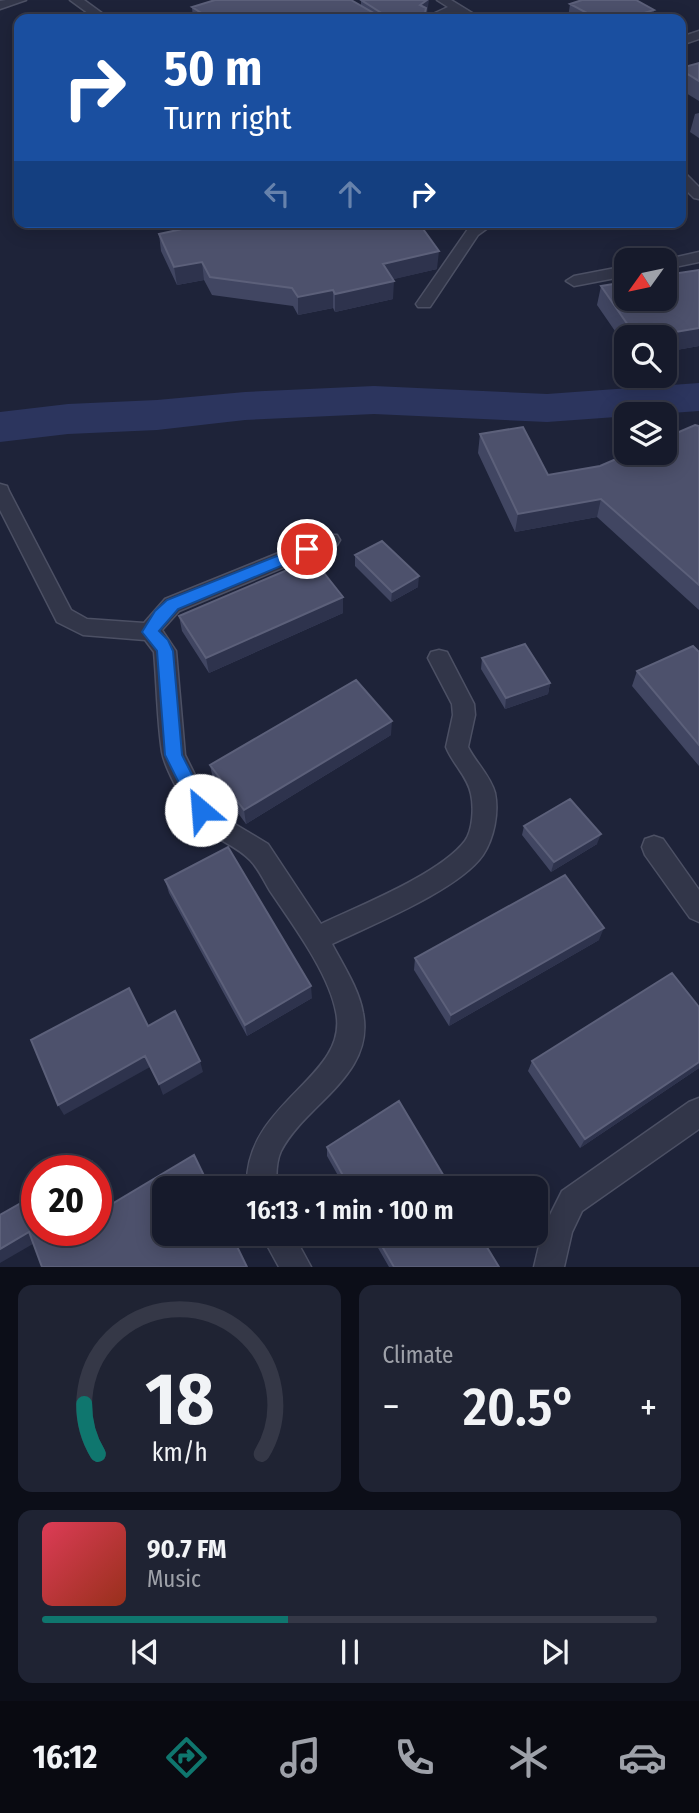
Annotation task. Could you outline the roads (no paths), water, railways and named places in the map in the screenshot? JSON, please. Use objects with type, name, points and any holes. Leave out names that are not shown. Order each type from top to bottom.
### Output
[{"type":"street","points":[[0,5],[20,0]]},
{"type":"street","points":[[76,0],[97,14]]},
{"type":"street","points":[[443,0],[467,14]]},
{"type":"street","points":[[441,14],[457,8]]},
{"type":"street","points":[[686,181],[699,195]]},
{"type":"street","points":[[424,304],[474,232],[480,228]]},
{"type":"street","points":[[677,262],[699,257]]},
{"type":"street","points":[[574,281],[614,273]]},
{"type":"street","points":[[0,491],[64,617],[83,627],[150,632],[162,644],[165,651],[174,755],[201,810],[215,824],[259,852],[316,939],[350,1013],[351,1032],[344,1056],[332,1073],[288,1118],[270,1143],[261,1176]]},
{"type":"street","points":[[150,632],[161,615],[172,605],[330,540]]},
{"type":"street","points":[[316,939],[439,876],[474,848],[480,834],[484,796],[457,747],[457,733],[465,713],[462,701],[439,658]]},
{"type":"street","points":[[654,847],[699,909]]},
{"type":"street","points":[[549,1267],[558,1229],[572,1201],[699,1112]]},
{"type":"street","points":[[283,1246],[296,1267]]},
{"type":"waterway","points":[[0,427],[68,419],[157,415],[245,406],[374,400],[547,408],[699,397]]}]
